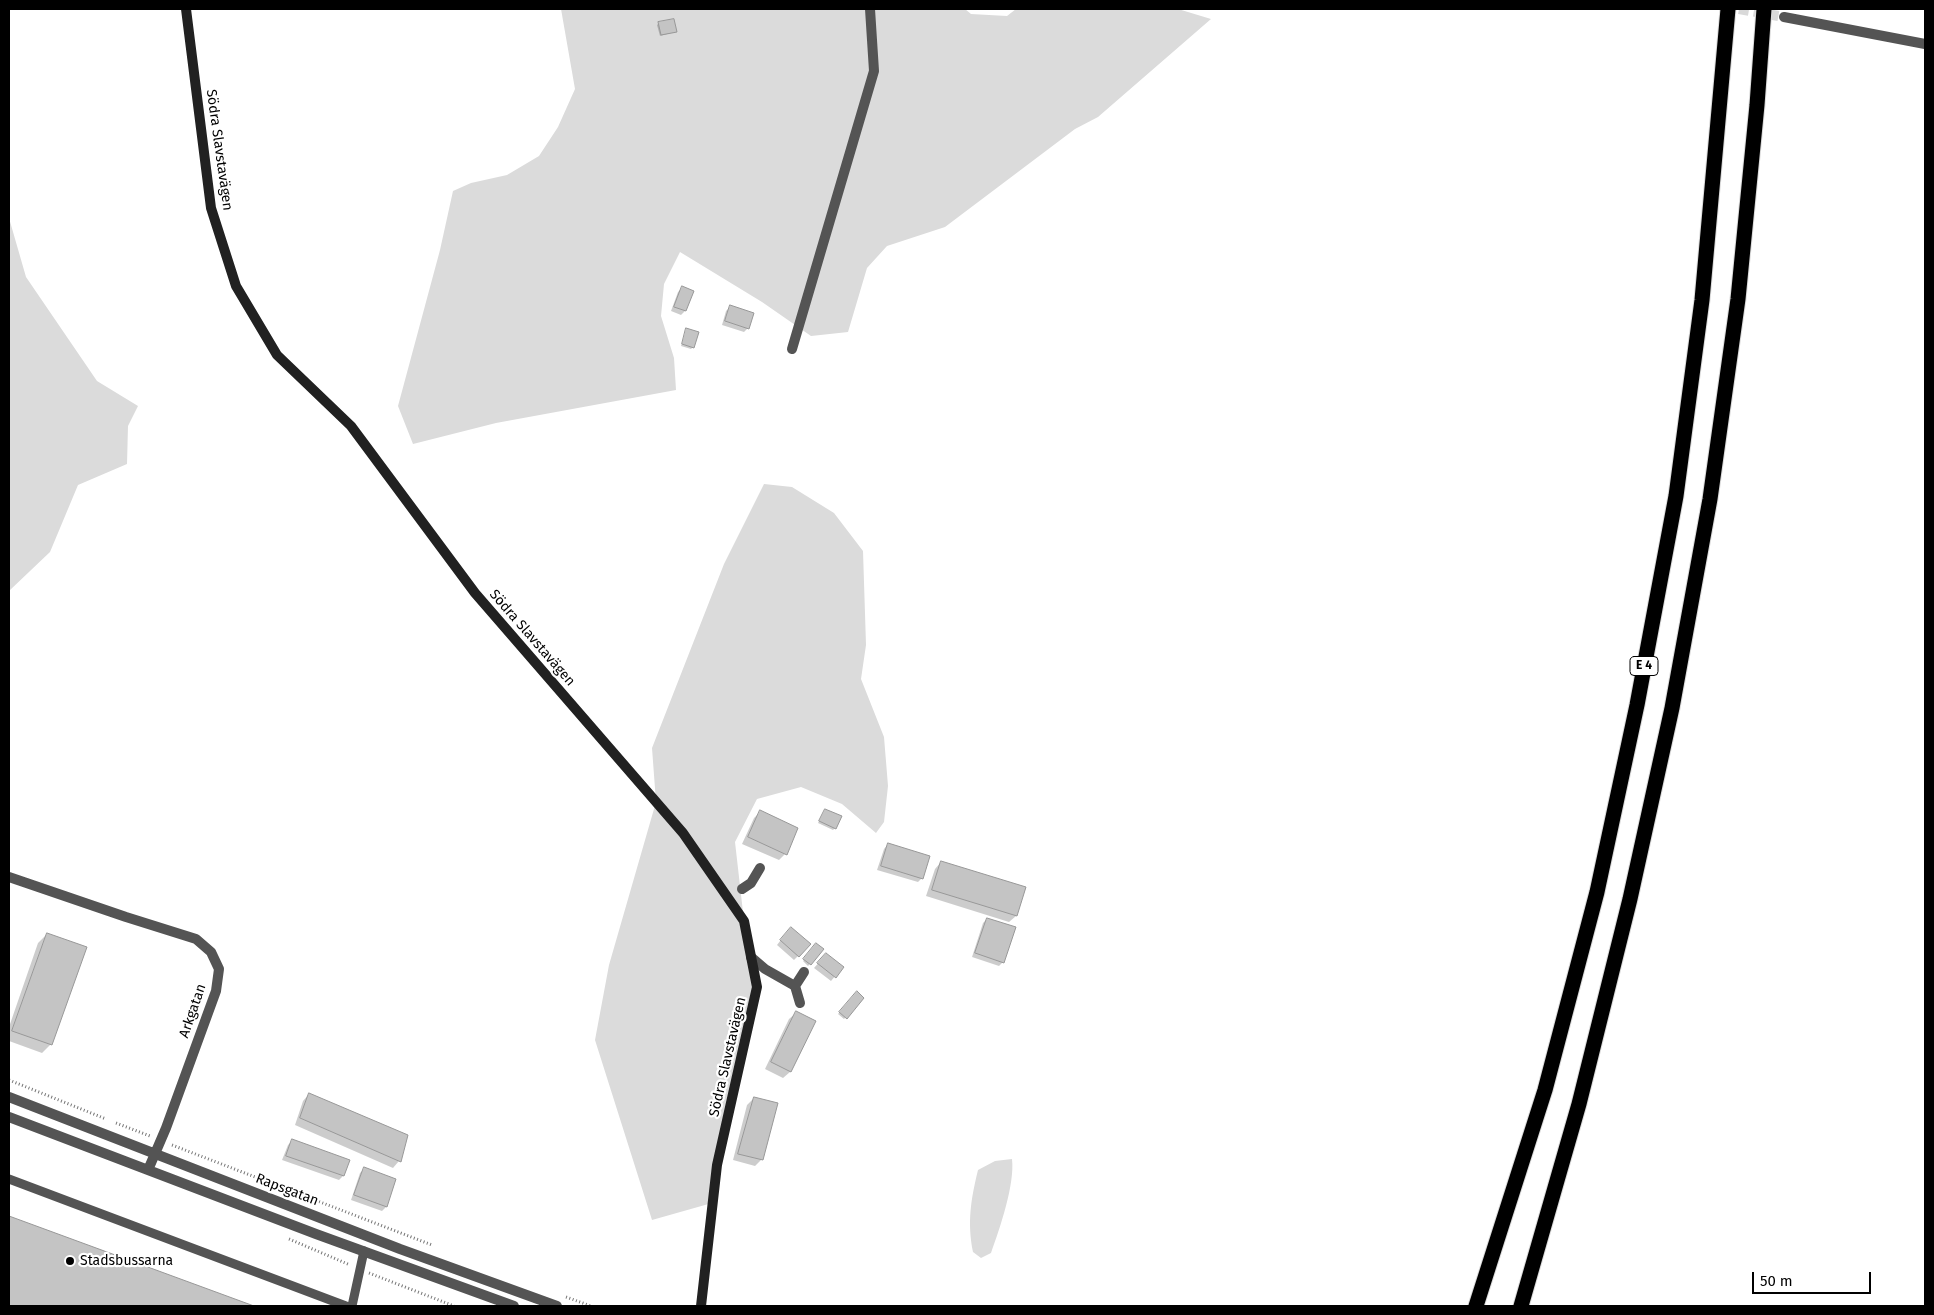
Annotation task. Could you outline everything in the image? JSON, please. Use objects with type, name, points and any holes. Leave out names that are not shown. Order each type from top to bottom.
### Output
[{"type":"highway","name":"E 4","points":[[1476,1306],[1545,1090],[1597,892],[1639,696],[1676,496],[1702,300],[1728,9]]},
{"type":"highway","name":"E 4","points":[[1521,1306],[1579,1104],[1630,899],[1672,708],[1710,499],[1738,299],[1757,105],[1764,9]]},
{"type":"street","name":"Södra Slavstavägen","points":[[186,9],[211,208],[236,286],[277,355],[351,426],[475,593],[684,834],[744,920],[757,987],[717,1165],[701,1306]]},
{"type":"street","points":[[792,349],[874,71],[870,9]]},
{"type":"street","points":[[1784,17],[1925,44]]},
{"type":"street","points":[[742,889],[751,882],[760,868]]},
{"type":"street","name":"Arkgatan","points":[[9,876],[126,917],[196,938],[211,952],[219,969],[216,991],[148,1170]]},
{"type":"street","points":[[751,957],[765,970],[795,986],[800,1003]]},
{"type":"street","points":[[795,986],[804,972]]},
{"type":"street","name":"Rapsgatan","points":[[9,1097],[368,1236],[557,1306]]},
{"type":"street","points":[[9,1117],[500,1304],[514,1306]]},
{"type":"street","points":[[364,1251],[368,1236]]},
{"type":"street","points":[[500,1304],[506,1288]]},
{"type":"lane","points":[[9,1179],[346,1306]]},
{"type":"lane","points":[[352,1306],[364,1251]]},
{"type":"path","points":[[9,1080],[439,1248]]},
{"type":"path","points":[[558,1294],[591,1306]]},
{"type":"shaded area","points":[[561,9],[965,9],[971,14],[1007,16],[1016,9],[1178,9],[1211,19],[1098,117],[1075,129],[945,227],[887,246],[867,268],[848,332],[811,336],[762,302],[680,252],[664,284],[661,316],[674,358],[676,390],[496,423],[413,444],[398,406],[440,250],[453,191],[471,183],[507,175],[539,156],[558,127],[575,89]]},
{"type":"shaded area","points":[[9,218],[26,277],[97,381],[138,406],[128,426],[127,464],[78,485],[50,552],[9,591]]},
{"type":"shaded area","points":[[764,484],[792,487],[834,513],[863,551],[866,645],[861,679],[884,737],[888,786],[884,822],[876,833],[842,804],[801,787],[757,799],[735,842],[744,921],[757,987],[712,1203],[652,1220],[595,1040],[609,965],[656,802],[652,748],[724,564]]},
{"type":"shaded area","points":[[1012,1159],[1009,1193],[1002,1219],[991,1253],[981,1258],[973,1252],[970,1231],[972,1201],[978,1170],[995,1161]]},
{"type":"building","points":[[674,19],[677,32],[661,35],[658,22]]},
{"type":"building","points":[[682,286],[694,291],[686,311],[674,307]]},
{"type":"building","points":[[730,305],[754,313],[749,329],[725,321]]},
{"type":"building","points":[[686,328],[699,332],[694,348],[682,344]]},
{"type":"building","points":[[825,809],[842,816],[836,829],[819,821]]},
{"type":"building","points":[[760,810],[798,828],[787,855],[748,837]]},
{"type":"building","points":[[888,843],[930,856],[923,879],[881,866]]},
{"type":"building","points":[[941,861],[1026,887],[1017,916],[932,890]]},
{"type":"building","points":[[987,918],[1016,927],[1004,963],[975,953]]},
{"type":"building","points":[[791,927],[811,944],[799,957],[780,940]]},
{"type":"building","points":[[47,933],[87,947],[52,1045],[12,1031]]},
{"type":"building","points":[[816,943],[824,949],[811,965],[803,959]]},
{"type":"building","points":[[826,953],[844,967],[836,978],[817,963]]},
{"type":"building","points":[[857,991],[864,998],[847,1019],[839,1012]]},
{"type":"building","points":[[796,1011],[816,1021],[791,1072],[771,1062]]},
{"type":"building","points":[[309,1093],[408,1135],[401,1162],[300,1118]]},
{"type":"building","points":[[754,1097],[778,1103],[763,1160],[738,1154]]},
{"type":"building","points":[[292,1139],[350,1160],[344,1176],[286,1156]]},
{"type":"building","points":[[364,1167],[396,1179],[387,1207],[354,1195]]},
{"type":"building","name":"Stadsbussarna","points":[[9,1216],[254,1306],[9,1306]]},
{"type":"tunnel","points":[[1739,9],[1784,17]]},
{"type":"place","name":"Stadsbussarna","points":[[70,1261]]}]
